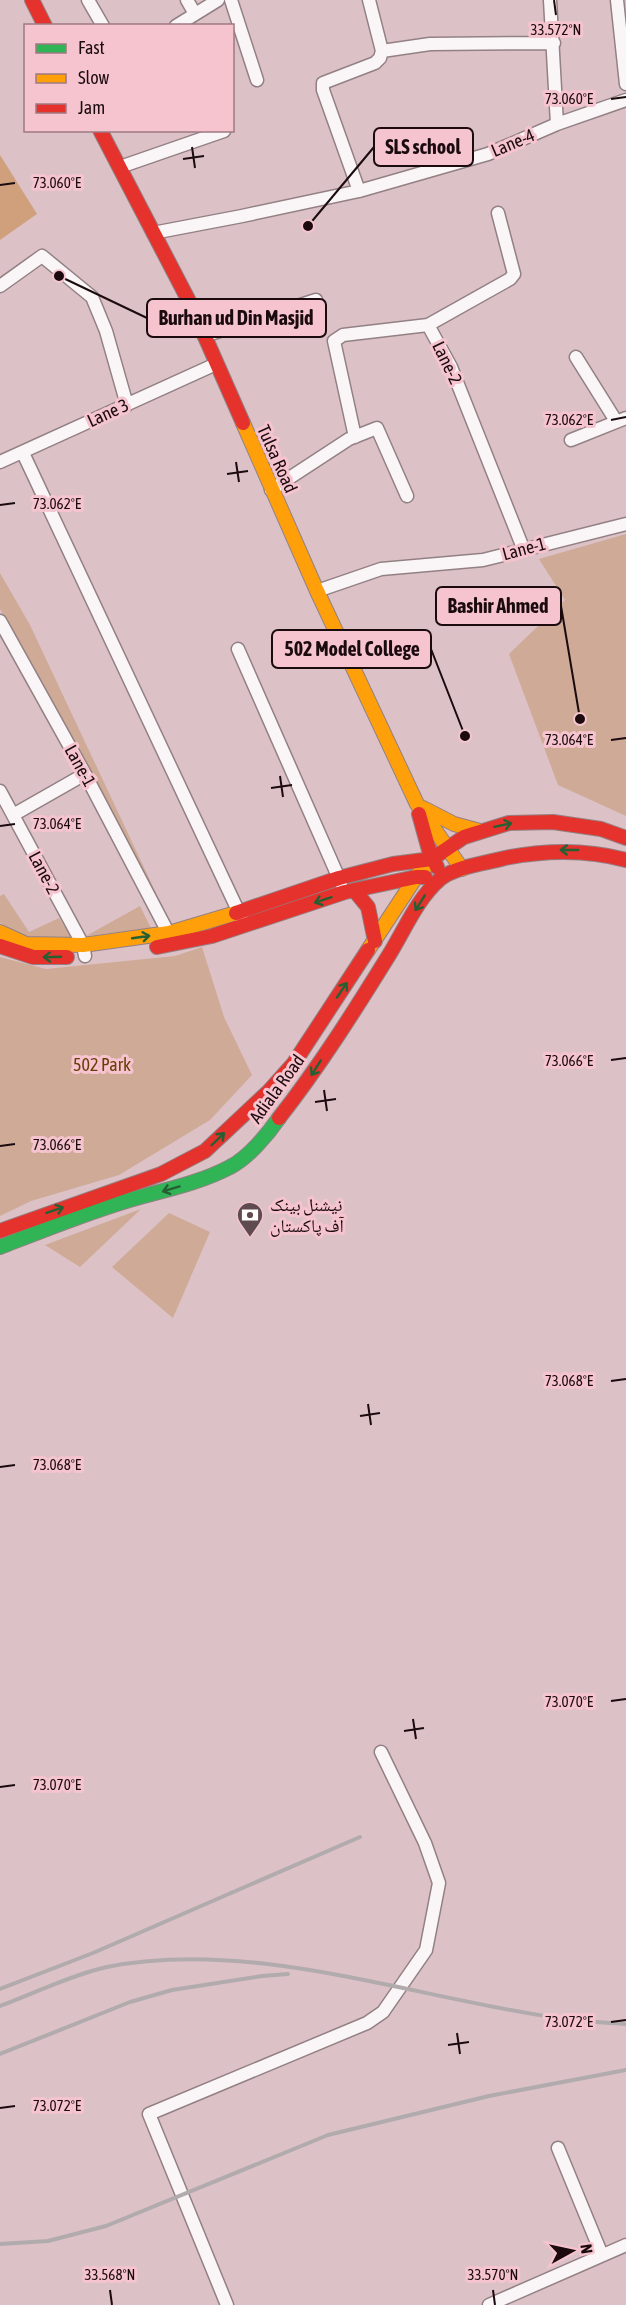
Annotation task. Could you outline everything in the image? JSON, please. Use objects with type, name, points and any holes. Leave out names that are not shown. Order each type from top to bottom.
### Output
[{"type":"main road","points":[[32,0],[44,24]]},
{"type":"main road","name":"Tulsa Road","points":[[101,132],[191,305],[271,490],[417,804],[462,870]]},
{"type":"main road","points":[[417,804],[454,824],[480,831]]},
{"type":"main road","name":"Tulsa Road","points":[[417,804],[432,859],[442,877]]},
{"type":"main road","name":"Adiala Road","points":[[0,1231],[183,1164],[214,1144],[269,1091],[294,1063],[416,877],[432,859],[464,837],[509,823],[553,822],[601,829],[626,838]]},
{"type":"main road","name":"Adiala Road","points":[[0,1247],[58,1224],[126,1201],[169,1190],[232,1166],[266,1136],[302,1089],[389,955],[423,896],[442,877],[506,858],[552,850],[585,850],[626,860]]},
{"type":"main road","points":[[171,939],[239,912],[339,878],[393,864],[432,859]]},
{"type":"main road","points":[[0,946],[15,954],[32,958],[171,939],[213,936],[350,891],[416,877],[442,877]]},
{"type":"main road","points":[[350,891],[368,904],[375,941]]},
{"type":"main road","points":[[0,932],[26,944],[84,951]]},
{"type":"street","points":[[88,0],[102,24]]},
{"type":"street","points":[[187,0],[195,14]]},
{"type":"street","points":[[179,24],[218,0]]},
{"type":"street","points":[[231,0],[257,80]]},
{"type":"street","points":[[359,191],[323,90],[323,82],[375,63],[382,51],[369,0]]},
{"type":"street","points":[[550,0],[557,124]]},
{"type":"street","points":[[617,0],[626,84]]},
{"type":"street","points":[[382,51],[440,43],[554,43]]},
{"type":"street","name":"Lane-4","points":[[153,233],[359,191],[488,154],[557,124],[626,100]]},
{"type":"street","points":[[120,167],[224,132]]},
{"type":"street","points":[[428,325],[510,279],[514,274],[498,213]]},
{"type":"street","points":[[0,286],[42,256],[92,297],[106,331],[127,405]]},
{"type":"street","points":[[204,336],[316,300]]},
{"type":"street","name":"Lane-2","points":[[355,437],[334,341],[343,335],[428,325],[451,367],[523,548]]},
{"type":"street","points":[[571,440],[621,420],[576,357]]},
{"type":"street","name":"Lane 3","points":[[0,462],[216,364]]},
{"type":"street","points":[[271,490],[355,437],[377,428],[407,495]]},
{"type":"street","points":[[23,453],[245,926]]},
{"type":"street","name":"Lane-1","points":[[317,591],[381,569],[483,560],[523,548],[626,524]]},
{"type":"street","name":"Lane-1","points":[[0,621],[85,774],[171,939]]},
{"type":"street","points":[[238,649],[339,878],[350,891]]},
{"type":"street","points":[[13,815],[85,774]]},
{"type":"street","name":"Lane-2","points":[[0,791],[84,951]]},
{"type":"street","points":[[227,2305],[149,2114],[367,2023],[383,2012],[426,1950],[439,1883],[425,1843],[381,1752]]},
{"type":"street","points":[[558,2148],[602,2255]]},
{"type":"street","points":[[489,2305],[626,2245]]},
{"type":"green space","points":[[626,534],[626,816],[558,785],[509,654],[565,600],[539,559]]},
{"type":"green space","points":[[0,573],[30,625],[172,927],[169,927],[0,609]]},
{"type":"green space","points":[[4,894],[29,932],[59,918],[72,938],[27,937],[0,923],[0,896]]},
{"type":"green space","points":[[140,906],[151,928],[86,936]]},
{"type":"green space","name":"502 Park","points":[[202,947],[224,1017],[252,1075],[210,1120],[119,1175],[31,1201],[0,1216],[0,957],[46,969],[175,956]]},
{"type":"green space","points":[[141,1209],[80,1267],[45,1245]]},
{"type":"green space","points":[[169,1213],[210,1232],[173,1318],[112,1267]]},
{"type":"shaded area","points":[[0,155],[37,214],[0,240]]},
{"type":"railway","points":[[0,1989],[93,1953],[360,1837]]},
{"type":"railway","points":[[0,2006],[67,1979],[107,1967],[162,1960],[219,1960],[276,1965],[333,1974],[504,2009],[566,2019],[626,2024]]},
{"type":"railway","points":[[0,2054],[130,2002],[172,1990],[288,1974]]},
{"type":"railway","points":[[0,2244],[48,2241],[106,2226],[328,2135],[489,2096],[626,2070]]},
{"type":"traffic: fast","points":[[0,1247],[94,1211],[192,1183],[218,1173],[251,1152],[279,1118]]},
{"type":"traffic: slow","points":[[243,423],[317,591],[417,804],[462,869]]},
{"type":"traffic: slow","points":[[423,808],[454,824],[480,831]]},
{"type":"traffic: slow","points":[[368,950],[416,877],[432,859]]},
{"type":"traffic: slow","points":[[0,932],[26,944],[83,945],[169,933],[236,913]]},
{"type":"traffic: jam","points":[[32,0],[44,24]]},
{"type":"traffic: jam","points":[[101,132],[191,305],[243,423]]},
{"type":"traffic: jam","points":[[419,814],[429,850],[437,867]]},
{"type":"traffic: jam","points":[[236,913],[339,878],[393,864],[432,859],[464,837],[509,823],[553,822],[601,829],[626,838]]},
{"type":"traffic: jam","points":[[505,858],[535,853],[581,852],[626,860]]},
{"type":"traffic: jam","points":[[279,1118],[336,1038],[418,905],[432,887],[454,871],[505,858]]},
{"type":"traffic: jam","points":[[157,947],[212,936],[345,892],[425,877]]},
{"type":"traffic: jam","points":[[354,890],[368,907],[375,941]]},
{"type":"traffic: jam","points":[[0,946],[33,957],[67,957]]},
{"type":"traffic: jam","points":[[0,1231],[161,1174],[205,1151],[269,1091],[294,1063],[368,950]]},
{"type":"place","name":"SLS school","points":[[308,226]]},
{"type":"place","name":"Burhan ud Din Masjid","points":[[59,276]]},
{"type":"place","name":"Bashir Ahmed","points":[[580,719]]},
{"type":"place","name":"502 Model College","points":[[465,736]]},
{"type":"place","name":"نیشنل بینک آف پاکستان","points":[[250,1238]]}]
